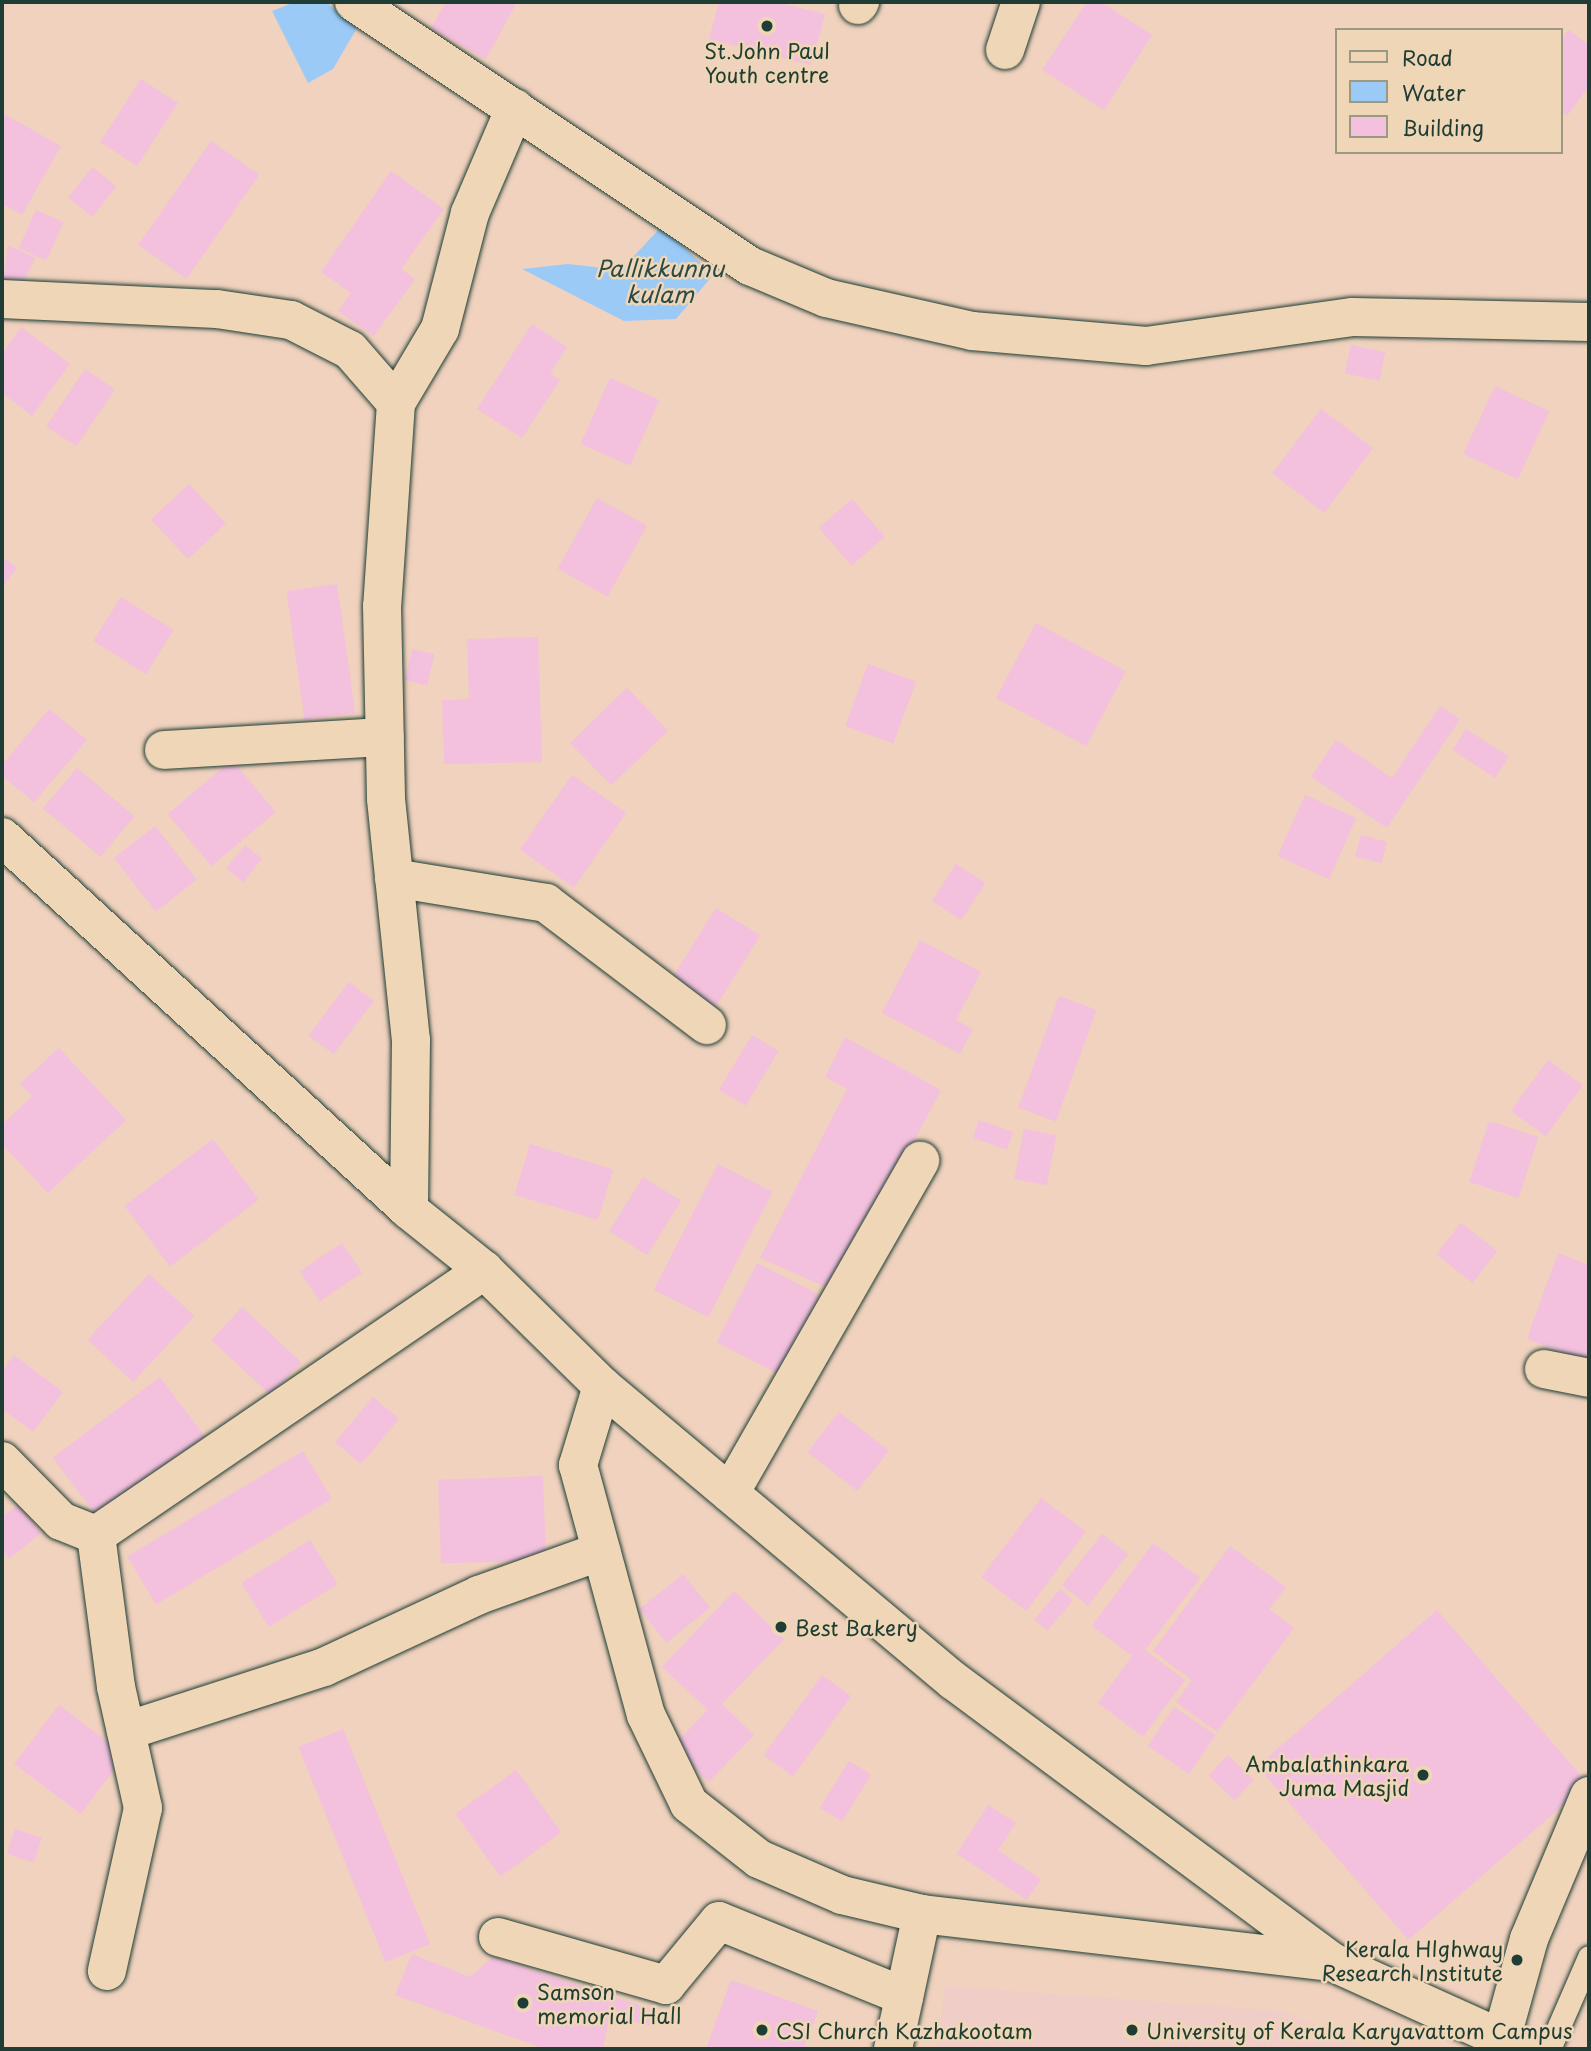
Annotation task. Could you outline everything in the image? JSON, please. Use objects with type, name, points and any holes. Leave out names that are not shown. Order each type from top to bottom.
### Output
[{"type":"street","points":[[354,2],[750,266],[826,298],[972,331],[1146,346],[1353,317],[1589,322]]},
{"type":"street","points":[[1005,50],[1021,2]]},
{"type":"street","points":[[409,1210],[411,1040],[394,878],[385,737],[382,606],[396,403],[440,329],[470,213],[515,108]]},
{"type":"street","points":[[2,299],[217,309],[291,320],[350,350],[396,403]]},
{"type":"street","points":[[164,750],[385,737]]},
{"type":"street","points":[[2,837],[409,1210],[484,1270],[602,1386],[954,1681],[1332,1962],[1513,2044],[1529,1939],[1589,1796]]},
{"type":"street","points":[[394,878],[546,904],[707,1025]]},
{"type":"street","points":[[730,1493],[920,1161]]},
{"type":"street","points":[[96,1535],[484,1270]]},
{"type":"street","points":[[1544,1369],[1589,1378]]},
{"type":"street","points":[[602,1386],[578,1465],[646,1715],[689,1804],[760,1859],[842,1895],[922,1914],[1332,1962]]},
{"type":"street","points":[[2,1461],[61,1521],[96,1535]]},
{"type":"street","points":[[96,1535],[126,1731],[143,1808],[107,1971]]},
{"type":"street","points":[[126,1731],[324,1667],[479,1595],[601,1551]]},
{"type":"street","points":[[893,2049],[922,1914]]},
{"type":"street","points":[[498,1937],[666,1985],[719,1921],[905,1996]]},
{"type":"lane","points":[[1549,2049],[1589,1957]]},
{"type":"shaded area","name":"University of Kerala Karyavattom Campus","points":[[946,1986],[1283,2011],[1367,2049],[935,2049]]},
{"type":"water","points":[[295,2],[326,2],[357,28],[333,69],[308,83],[272,11]]},
{"type":"water","name":"Pallikkunnu kulam","points":[[662,226],[713,275],[676,319],[624,321],[522,269],[568,264],[621,270]]},
{"type":"building","points":[[446,2],[517,2],[486,59],[431,28]]},
{"type":"building","name":"St.John Paul Youth centre","points":[[719,2],[777,2],[825,14],[811,65],[709,39]]},
{"type":"building","points":[[1087,2],[1101,2],[1152,35],[1104,110],[1042,70]]},
{"type":"building","points":[[1569,30],[1589,45],[1589,86],[1567,116],[1563,113],[1563,38]]},
{"type":"building","points":[[141,79],[178,103],[137,166],[100,142]]},
{"type":"building","points":[[2,113],[61,146],[22,215],[2,204]]},
{"type":"building","points":[[211,141],[259,175],[186,279],[138,245]]},
{"type":"building","points":[[92,167],[116,186],[92,217],[68,198]]},
{"type":"building","points":[[391,171],[444,209],[401,269],[415,279],[374,336],[338,311],[351,293],[321,272]]},
{"type":"building","points":[[36,210],[63,222],[46,261],[19,248]]},
{"type":"building","points":[[8,245],[35,258],[18,295],[2,288]]},
{"type":"building","points":[[532,324],[567,347],[550,374],[560,380],[522,438],[477,409]]},
{"type":"building","points":[[21,327],[70,364],[32,416],[2,393],[2,354]]},
{"type":"building","points":[[1351,345],[1385,352],[1379,381],[1345,373]]},
{"type":"building","points":[[85,369],[115,389],[76,446],[46,426]]},
{"type":"building","points":[[610,378],[659,400],[630,466],[581,444]]},
{"type":"building","points":[[1495,386],[1549,411],[1518,479],[1463,454]]},
{"type":"building","points":[[1321,409],[1373,448],[1324,513],[1272,474]]},
{"type":"building","points":[[189,484],[226,523],[188,559],[151,519]]},
{"type":"building","points":[[597,498],[647,526],[608,596],[558,569]]},
{"type":"building","points":[[852,499],[885,537],[852,566],[819,528]]},
{"type":"building","points":[[2,557],[17,568],[2,587]]},
{"type":"building","points":[[337,584],[355,713],[305,720],[286,591]]},
{"type":"building","points":[[121,597],[174,630],[146,674],[93,641]]},
{"type":"building","points":[[1036,623],[1126,671],[1086,746],[996,698]]},
{"type":"building","points":[[538,637],[542,762],[444,764],[442,700],[469,699],[467,639]]},
{"type":"building","points":[[412,649],[434,654],[427,685],[405,680]]},
{"type":"building","points":[[868,664],[916,681],[893,743],[845,726]]},
{"type":"building","points":[[627,688],[668,730],[611,785],[570,743]]},
{"type":"building","points":[[1440,706],[1460,719],[1387,828],[1311,777],[1336,740],[1392,778]]},
{"type":"building","points":[[49,709],[87,740],[34,802],[2,776],[2,765]]},
{"type":"building","points":[[1466,729],[1509,757],[1495,778],[1452,750]]},
{"type":"building","points":[[232,760],[276,812],[211,866],[168,814]]},
{"type":"building","points":[[77,768],[134,816],[100,857],[43,809]]},
{"type":"building","points":[[572,775],[626,813],[574,887],[520,850]]},
{"type":"building","points":[[1305,795],[1356,818],[1329,879],[1278,856]]},
{"type":"building","points":[[155,826],[197,880],[156,912],[114,858]]},
{"type":"building","points":[[1361,835],[1387,842],[1381,863],[1355,856]]},
{"type":"building","points":[[245,845],[262,859],[243,882],[226,868]]},
{"type":"building","points":[[956,864],[985,883],[961,920],[932,901]]},
{"type":"building","points":[[716,908],[760,936],[713,1010],[669,983]]},
{"type":"building","points":[[920,940],[981,972],[956,1020],[973,1029],[960,1054],[882,1013]]},
{"type":"building","points":[[349,982],[374,1001],[333,1054],[309,1036]]},
{"type":"building","points":[[1059,996],[1097,1010],[1056,1122],[1018,1108]]},
{"type":"building","points":[[752,1035],[779,1051],[746,1106],[719,1090]]},
{"type":"building","points":[[845,1037],[941,1090],[835,1291],[760,1258],[847,1089],[825,1077]]},
{"type":"building","points":[[59,1048],[126,1120],[48,1193],[2,1144],[2,1125],[32,1096],[20,1084]]},
{"type":"building","points":[[1548,1060],[1583,1085],[1546,1136],[1511,1111]]},
{"type":"building","points":[[979,1120],[1013,1132],[1007,1150],[973,1138]]},
{"type":"building","points":[[1489,1121],[1538,1137],[1519,1198],[1469,1182]]},
{"type":"building","points":[[1024,1129],[1056,1135],[1047,1185],[1014,1179]]},
{"type":"building","points":[[213,1139],[259,1200],[170,1266],[124,1206]]},
{"type":"building","points":[[530,1144],[613,1169],[598,1220],[515,1195]]},
{"type":"building","points":[[718,1164],[772,1192],[708,1317],[654,1290]]},
{"type":"building","points":[[643,1177],[681,1201],[647,1255],[609,1231]]},
{"type":"building","points":[[1461,1223],[1497,1251],[1473,1283],[1436,1255]]},
{"type":"building","points":[[342,1243],[362,1273],[320,1301],[300,1272]]},
{"type":"building","points":[[1558,1253],[1589,1265],[1589,1362],[1527,1339]]},
{"type":"building","points":[[757,1263],[820,1295],[780,1375],[717,1342]]},
{"type":"building","points":[[149,1274],[194,1316],[133,1382],[88,1340]]},
{"type":"building","points":[[242,1307],[301,1362],[271,1395],[211,1340]]},
{"type":"building","points":[[14,1355],[63,1392],[33,1432],[2,1409],[2,1371]]},
{"type":"building","points":[[160,1377],[208,1440],[101,1521],[53,1458]]},
{"type":"building","points":[[373,1397],[399,1419],[361,1464],[335,1442]]},
{"type":"building","points":[[839,1412],[889,1451],[857,1491],[808,1452]]},
{"type":"building","points":[[303,1451],[332,1499],[156,1605],[127,1557]]},
{"type":"building","points":[[543,1476],[546,1560],[441,1564],[438,1480]]},
{"type":"building","points":[[1041,1498],[1086,1532],[1026,1611],[981,1577]]},
{"type":"building","points":[[19,1504],[41,1533],[9,1559],[2,1550],[2,1517]]},
{"type":"building","points":[[1102,1534],[1128,1554],[1088,1606],[1062,1585]]},
{"type":"building","points":[[310,1540],[338,1584],[269,1627],[241,1583]]},
{"type":"building","points":[[1153,1543],[1200,1578],[1145,1650],[1185,1680],[1143,1737],[1098,1703],[1132,1656],[1092,1626]]},
{"type":"building","points":[[1230,1546],[1286,1587],[1269,1609],[1294,1628],[1217,1732],[1176,1702],[1192,1680],[1153,1651]]},
{"type":"building","points":[[683,1574],[710,1607],[667,1643],[639,1609]]},
{"type":"building","points":[[1060,1589],[1073,1600],[1047,1631],[1034,1620]]},
{"type":"building","points":[[734,1591],[784,1639],[722,1704],[754,1735],[709,1782],[672,1747],[708,1710],[662,1667]]},
{"type":"building","name":"Ambalathinkara Juma Masjid","points":[[1437,1610],[1588,1784],[1408,1940],[1257,1766]]},
{"type":"building","points":[[822,1675],[851,1696],[793,1776],[764,1755]]},
{"type":"building","points":[[59,1705],[125,1755],[81,1814],[14,1764]]},
{"type":"building","points":[[1174,1707],[1215,1735],[1189,1774],[1148,1746]]},
{"type":"building","points":[[343,1729],[430,1944],[385,1962],[298,1747]]},
{"type":"building","points":[[1228,1755],[1254,1780],[1234,1800],[1209,1775]]},
{"type":"building","points":[[849,1761],[871,1775],[842,1821],[820,1808]]},
{"type":"building","points":[[516,1770],[561,1832],[501,1876],[455,1814]]},
{"type":"building","points":[[988,1805],[1016,1823],[998,1850],[1041,1879],[1027,1900],[957,1854]]},
{"type":"building","points":[[15,1829],[42,1838],[34,1862],[7,1854]]},
{"type":"building","name":"Samson memorial Hall","points":[[412,1954],[470,1977],[493,1957],[654,2010],[650,2026],[610,2015],[603,2049],[545,2049],[395,1995]]},
{"type":"building","name":"CSI Church Kazhakootam","points":[[731,1980],[818,2011],[804,2049],[706,2049]]},
{"type":"place","name":"St.John Paul Youth centre","points":[[767,26]]},
{"type":"place","name":"Best Bakery","points":[[781,1627]]},
{"type":"place","name":"Ambalathinkara Juma Masjid","points":[[1423,1775]]},
{"type":"place","name":"Kerala HIghway Research Institute","points":[[1517,1960]]},
{"type":"place","name":"Samson memorial Hall","points":[[523,2003]]},
{"type":"place","name":"CSI Church Kazhakootam","points":[[762,2030]]},
{"type":"place","name":"University of Kerala Karyavattom Campus","points":[[1132,2030]]}]
